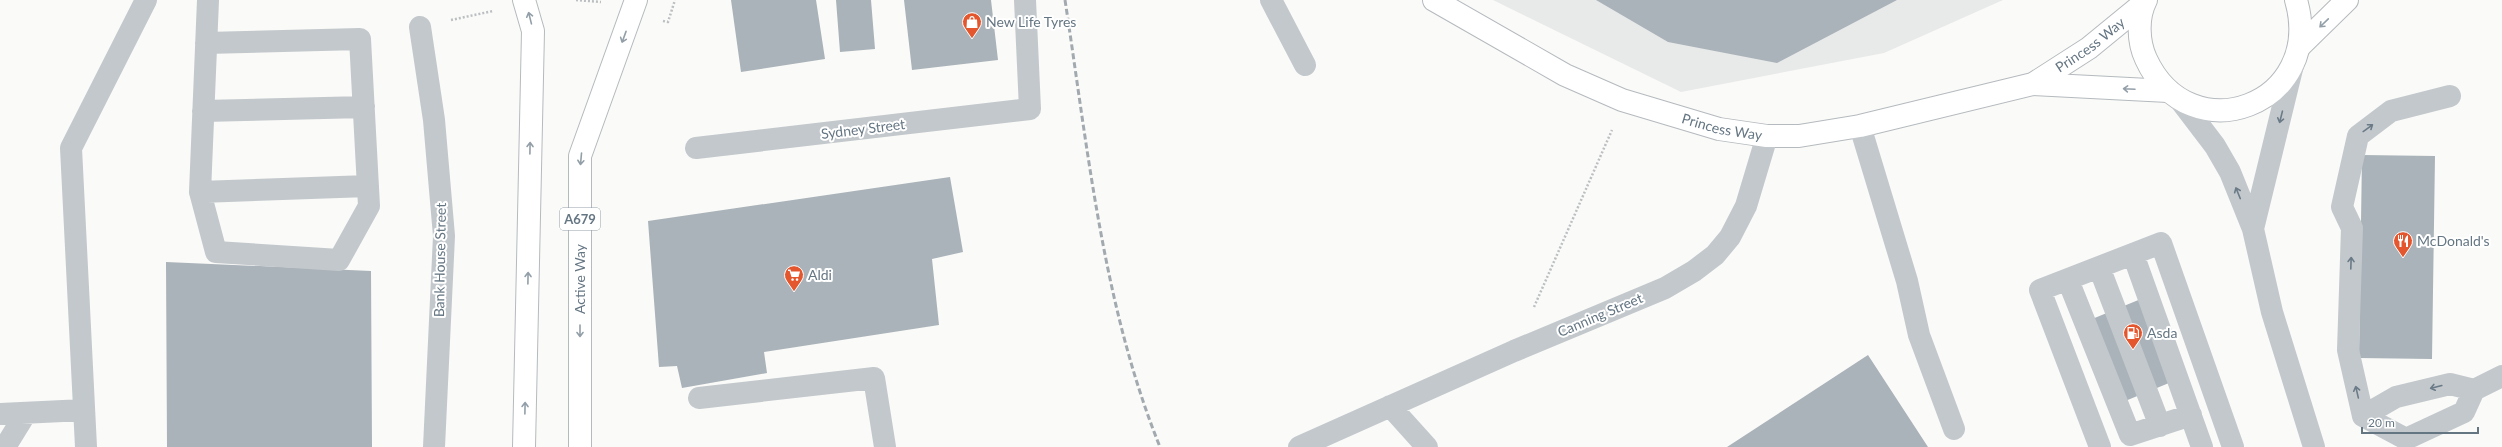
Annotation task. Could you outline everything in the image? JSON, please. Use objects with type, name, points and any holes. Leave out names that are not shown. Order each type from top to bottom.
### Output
[{"type":"main road","name":"Active Way","points":[[580,447],[580,156],[636,0]]},
{"type":"main road","name":"Princess Way","points":[[1434,0],[1565,75],[1622,100],[1719,129],[1767,136],[1799,136],[1860,126],[2033,84],[2174,96]]},
{"type":"main road","points":[[2296,0],[2302,23],[2297,56]]},
{"type":"main road","points":[[2145,1],[2140,27],[2142,51],[2152,73],[2174,96],[2204,109],[2231,110],[2257,102],[2278,87],[2297,56],[2347,0]]},
{"type":"main road","name":"Princess Way","points":[[2033,84],[2089,48],[2145,1]]},
{"type":"main road","points":[[524,447],[533,31],[525,2]]},
{"type":"street","points":[[86,447],[70,148],[146,0]]},
{"type":"street","points":[[206,43],[360,39],[369,206],[339,260],[216,252],[200,192],[203,111],[206,43],[208,0]]},
{"type":"street","name":"Sydney Street","points":[[696,148],[1030,109],[1026,0]]},
{"type":"street","points":[[1271,0],[1305,65]]},
{"type":"street","name":"Bank House Street","points":[[420,27],[435,127],[444,236],[434,447]]},
{"type":"street","points":[[2253,229],[2297,56]]},
{"type":"street","points":[[2174,96],[2215,146],[2230,172],[2253,229],[2272,312],[2314,447]]},
{"type":"street","points":[[2450,96],[2391,111],[2358,136],[2342,207],[2352,228],[2348,350],[2363,416],[2406,439],[2464,412],[2474,390],[2502,376]]},
{"type":"street","points":[[203,111],[364,107]]},
{"type":"street","points":[[1860,126],[1908,281],[1919,334],[1954,429]]},
{"type":"street","name":"Canning Street","points":[[1299,447],[1514,351],[1665,288],[1715,255],[1730,237],[1746,206],[1767,136]]},
{"type":"street","points":[[200,192],[368,186]]},
{"type":"street","points":[[2100,447],[2040,290],[2161,243],[2234,447]]},
{"type":"street","points":[[2133,254],[2202,447]]},
{"type":"street","points":[[2099,267],[2153,434]]},
{"type":"street","points":[[2068,280],[2130,435],[2153,434],[2191,415]]},
{"type":"street","points":[[699,398],[874,378],[885,447]]},
{"type":"street","points":[[2363,416],[2396,397],[2450,384],[2474,390]]},
{"type":"street","points":[[1390,406],[1427,447]]},
{"type":"street","points":[[0,414],[84,410]]},
{"type":"street","points":[[5,447],[26,413]]},
{"type":"path","points":[[668,22],[675,0]]},
{"type":"path","points":[[420,27],[525,2]]},
{"type":"path","points":[[1514,351],[1612,130]]},
{"type":"shaded area","points":[[1493,0],[2003,0],[1884,53],[1681,92]]},
{"type":"building","points":[[731,0],[816,0],[825,59],[741,72]]},
{"type":"building","points":[[836,0],[871,0],[875,49],[840,52]]},
{"type":"building","points":[[904,0],[991,0],[998,60],[912,70]]},
{"type":"building","points":[[1596,0],[1897,0],[1777,63],[1668,42]]},
{"type":"building","points":[[2362,155],[2435,156],[2432,359],[2359,358]]},
{"type":"building","name":"Aldi","points":[[950,177],[963,252],[932,259],[939,325],[764,352],[767,373],[682,388],[677,366],[659,367],[648,221]]},
{"type":"building","points":[[166,262],[371,271],[372,447],[167,447]]},
{"type":"building","name":"Asda","points":[[2153,294],[2186,376],[2113,406],[2080,324]]},
{"type":"building","points":[[1868,355],[1928,447],[1727,447]]},
{"type":"railway","points":[[1065,0],[1090,170],[1111,283],[1124,339],[1140,393],[1160,447]]},
{"type":"place","name":"New Life Tyres","points":[[972,39]]},
{"type":"place","name":"McDonald's","points":[[2403,258]]},
{"type":"place","name":"Aldi","points":[[794,292]]},
{"type":"place","name":"Asda","points":[[2133,350]]}]
